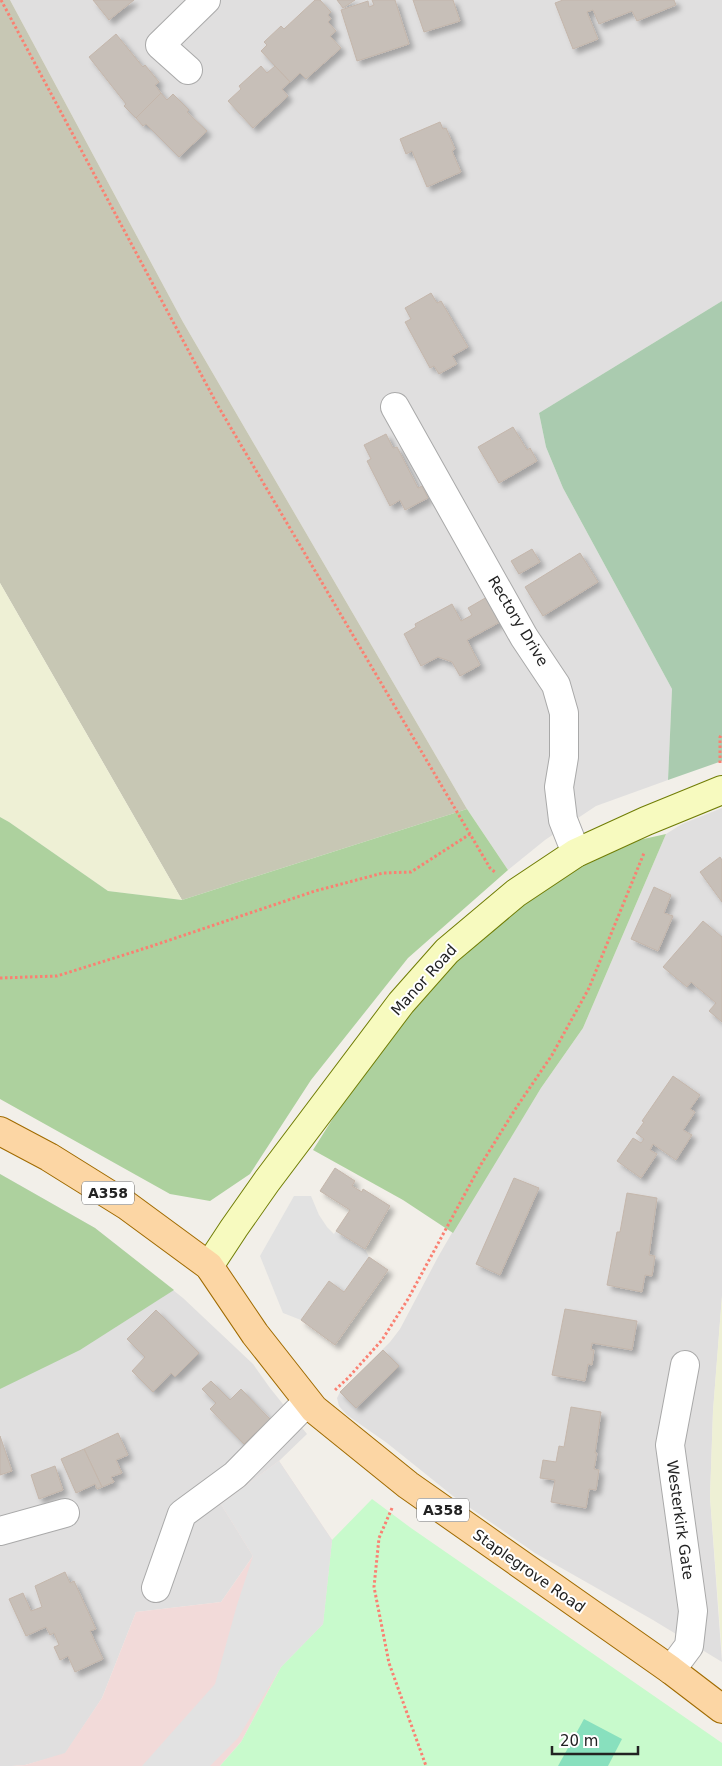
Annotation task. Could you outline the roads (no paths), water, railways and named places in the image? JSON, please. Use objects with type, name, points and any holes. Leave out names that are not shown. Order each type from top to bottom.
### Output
[{"type":"main road","name":"A358","points":[[0,1131],[49,1157],[126,1204],[209,1266]]},
{"type":"main road","name":"Staplegrove Road","points":[[209,1266],[255,1334],[311,1405],[408,1486],[671,1670],[722,1709]]},
{"type":"street","points":[[188,70],[160,45],[206,0]]},
{"type":"street","name":"Rectory Drive","points":[[395,407],[524,637],[556,685],[564,713],[564,757],[559,787],[563,820],[576,853]]},
{"type":"street","name":"Manor Road","points":[[209,1266],[268,1181],[401,1003],[447,951],[516,893],[576,853],[646,821],[722,790]]},
{"type":"street","name":"Westerkirk Gate","points":[[671,1670],[689,1646],[693,1611],[670,1445],[685,1365]]},
{"type":"street","points":[[156,1588],[182,1514],[235,1475],[311,1405]]},
{"type":"street","points":[[0,1531],[65,1513]]}]
